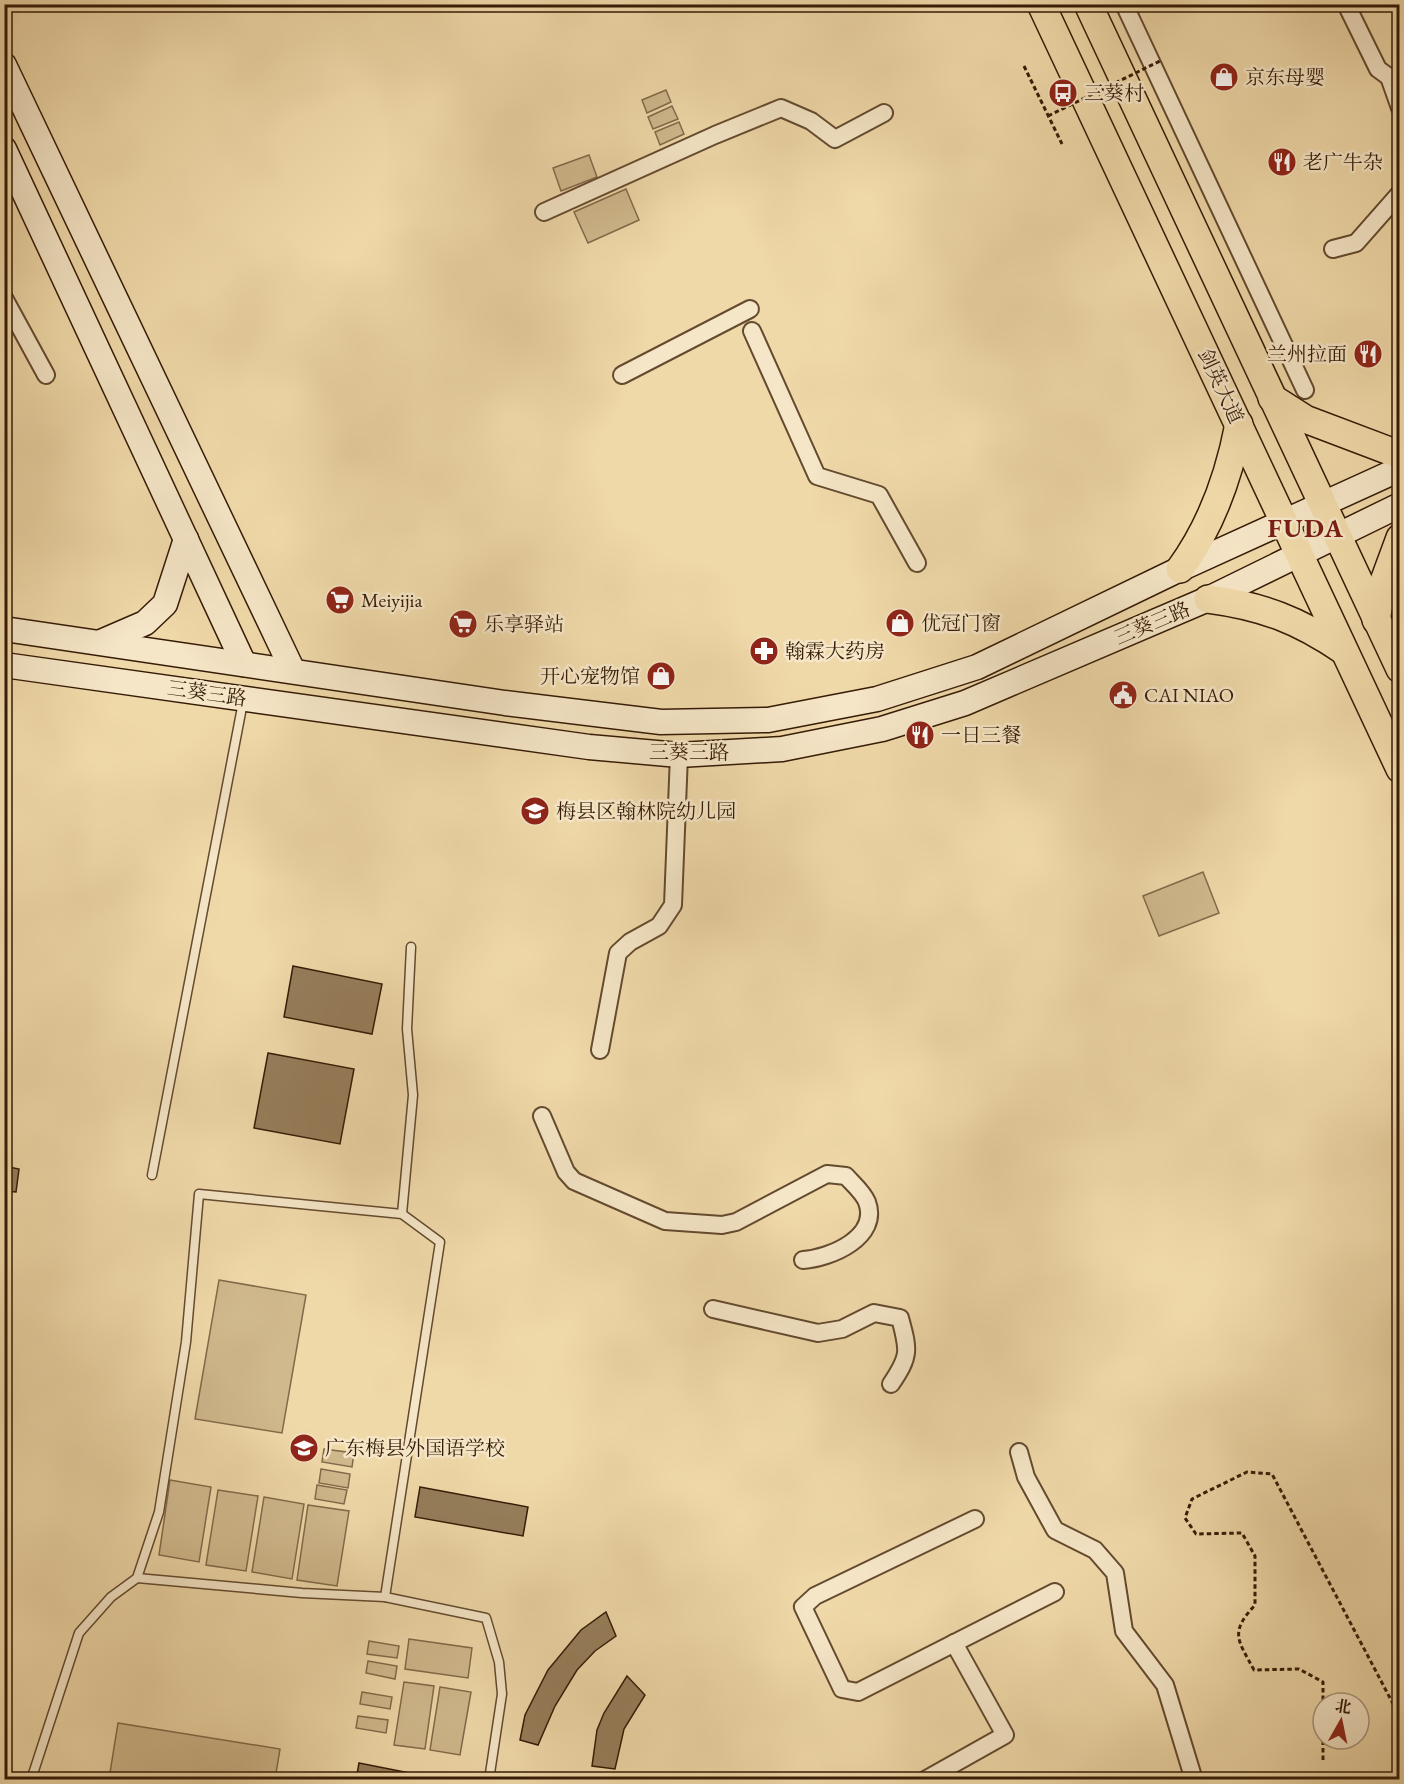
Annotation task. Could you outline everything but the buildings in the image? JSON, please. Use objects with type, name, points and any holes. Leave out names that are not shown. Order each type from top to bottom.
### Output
[{"type":"main road","name":"剑英大道","points":[[1041,4],[1400,769]]},
{"type":"main road","points":[[1089,4],[1400,669]]},
{"type":"main road","points":[[1272,398],[1305,419],[1400,455]]},
{"type":"main road","points":[[1180,569],[1197,545],[1218,501],[1229,471],[1239,424]]},
{"type":"main road","points":[[1376,620],[1383,584],[1400,538]]},
{"type":"main road","points":[[1208,599],[1239,603],[1277,615],[1310,628],[1344,651]]},
{"type":"street","points":[[1124,4],[1305,390]]},
{"type":"street","points":[[1346,4],[1378,69],[1394,76],[1400,108]]},
{"type":"street","points":[[4,65],[293,671]]},
{"type":"street","points":[[544,212],[781,108],[811,121],[835,139],[884,113]]},
{"type":"street","points":[[4,149],[244,664]]},
{"type":"street","points":[[1333,249],[1356,243],[1400,193]]},
{"type":"street","points":[[4,298],[46,375]]},
{"type":"street","points":[[622,375],[750,309]]},
{"type":"street","points":[[752,331],[817,476],[879,495],[917,563]]},
{"type":"street","name":"三葵三路","points":[[4,629],[505,703],[661,722],[768,720],[878,699],[977,667],[1180,569],[1400,470]]},
{"type":"street","name":"三葵三路","points":[[4,665],[589,747],[679,755],[782,749],[882,729],[965,703],[1208,599],[1400,505]]},
{"type":"street","points":[[101,642],[145,623],[165,604],[186,539]]},
{"type":"street","points":[[600,1050],[618,953],[630,942],[659,926],[673,905],[679,755]]},
{"type":"street","points":[[542,1116],[566,1172],[574,1182],[665,1221],[722,1225],[736,1222],[827,1174],[846,1176],[866,1199],[869,1210],[864,1232],[858,1239],[819,1259],[803,1260]]},
{"type":"street","points":[[713,1309],[818,1333],[842,1329],[874,1313],[900,1318],[906,1342],[906,1362],[891,1384]]},
{"type":"street","points":[[1019,1452],[1026,1477],[1055,1530],[1095,1550],[1115,1573],[1124,1631],[1165,1685],[1194,1779]]},
{"type":"street","points":[[975,1519],[815,1596],[803,1607],[842,1689],[858,1692],[1055,1592]]},
{"type":"street","points":[[925,1779],[1005,1736],[954,1643]]},
{"type":"lane","points":[[152,1175],[244,698]]},
{"type":"lane","points":[[402,1214],[413,1095],[407,1029],[411,947]]},
{"type":"lane","points":[[31,1779],[79,1633],[111,1597],[137,1578],[159,1512],[186,1342],[199,1194],[402,1214],[440,1242],[385,1598]]},
{"type":"lane","points":[[137,1578],[385,1598],[486,1618],[498,1662],[502,1694],[489,1779]]},
{"type":"path","points":[[1048,116],[1162,60]]},
{"type":"path","points":[[1024,66],[1062,144]]},
{"type":"path","points":[[1323,1760],[1323,1682],[1299,1669],[1254,1670],[1238,1640],[1240,1622],[1255,1605],[1255,1556],[1242,1533],[1196,1534],[1185,1518],[1192,1499],[1247,1472],[1272,1474],[1400,1718]]},
{"type":"shaded area","points":[[666,90],[671,102],[647,113],[642,100]]},
{"type":"shaded area","points":[[672,106],[678,119],[653,129],[648,117]]},
{"type":"shaded area","points":[[679,122],[684,134],[660,145],[655,132]]},
{"type":"shaded area","points":[[589,155],[597,177],[561,191],[553,168]]},
{"type":"shaded area","points":[[626,189],[639,220],[588,243],[574,212]]},
{"type":"shaded area","points":[[1203,872],[1219,913],[1159,936],[1143,896]]},
{"type":"shaded area","points":[[219,1280],[306,1295],[282,1433],[195,1419]]},
{"type":"shaded area","points":[[324,1449],[354,1453],[352,1467],[322,1462]]},
{"type":"shaded area","points":[[321,1469],[350,1474],[348,1488],[319,1483]]},
{"type":"shaded area","points":[[170,1480],[211,1487],[199,1562],[159,1555]]},
{"type":"shaded area","points":[[317,1485],[347,1490],[344,1504],[315,1499]]},
{"type":"shaded area","points":[[218,1490],[258,1496],[246,1571],[206,1565]]},
{"type":"shaded area","points":[[264,1497],[304,1504],[292,1579],[252,1572]]},
{"type":"shaded area","points":[[308,1505],[349,1511],[337,1586],[297,1580]]},
{"type":"shaded area","points":[[409,1639],[472,1648],[468,1678],[405,1669]]},
{"type":"shaded area","points":[[369,1641],[399,1646],[397,1658],[367,1654]]},
{"type":"shaded area","points":[[368,1661],[397,1666],[395,1679],[366,1673]]},
{"type":"shaded area","points":[[404,1682],[434,1686],[425,1749],[394,1745]]},
{"type":"shaded area","points":[[440,1687],[471,1692],[460,1755],[430,1750]]},
{"type":"shaded area","points":[[362,1692],[392,1697],[390,1709],[360,1704]]},
{"type":"shaded area","points":[[358,1716],[388,1720],[386,1733],[356,1728]]},
{"type":"shaded area","points":[[118,1723],[280,1749],[275,1779],[109,1779]]},
{"type":"place","name":"京东母婴","points":[[1224,77]]},
{"type":"place","name":"三葵村","points":[[1063,93]]},
{"type":"place","name":"老广牛杂","points":[[1282,162]]},
{"type":"place","name":"兰州拉面","points":[[1368,354]]},
{"type":"place","name":"Meiyijia","points":[[340,600]]},
{"type":"place","name":"优冠门窗","points":[[900,623]]},
{"type":"place","name":"乐享驿站","points":[[463,624]]},
{"type":"place","name":"翰霖大药房","points":[[764,651]]},
{"type":"place","name":"开心宠物馆","points":[[661,676]]},
{"type":"place","name":"CAI NIAO","points":[[1123,695]]},
{"type":"place","name":"一日三餐","points":[[920,735]]},
{"type":"place","name":"梅县区翰林院幼儿园","points":[[535,811]]},
{"type":"place","name":"广东梅县外国语学校","points":[[304,1448]]},
{"type":"district","name":"FUDA","points":[[1306,528]]}]
